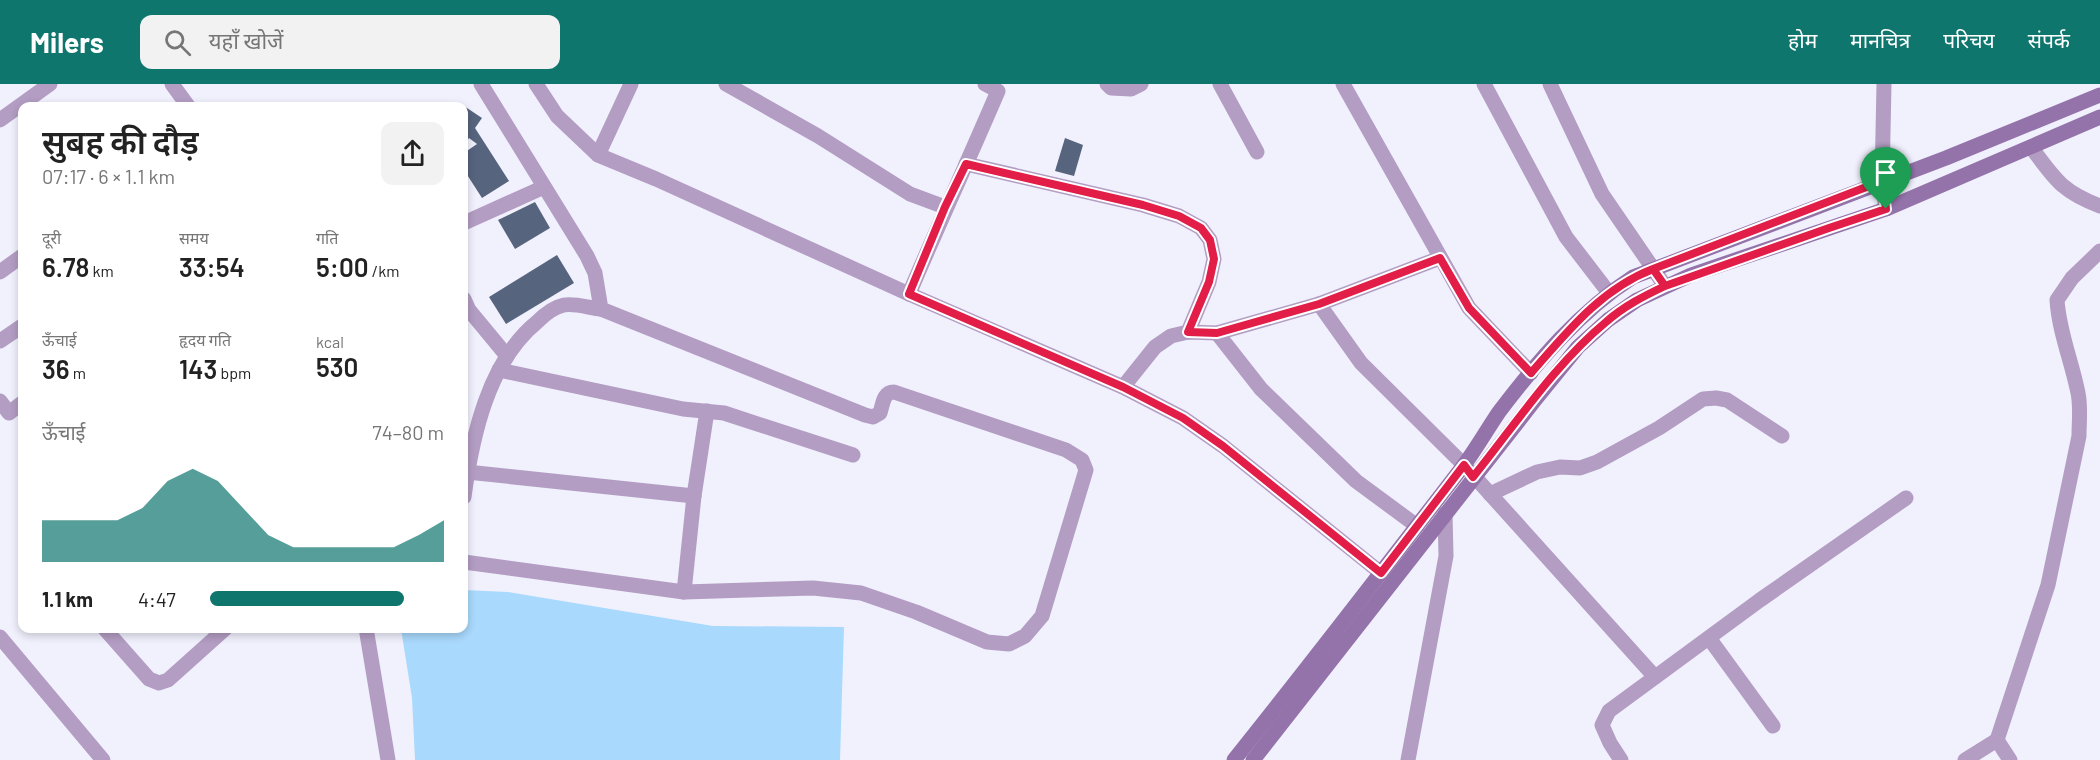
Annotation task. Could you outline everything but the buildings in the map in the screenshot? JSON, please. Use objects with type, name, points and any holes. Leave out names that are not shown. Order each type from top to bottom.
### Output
[{"type":"main road","points":[[1253,760],[1445,514],[1499,413],[1575,323],[1609,293],[1633,277],[1946,158],[2100,95]]},
{"type":"main road","points":[[1234,760],[1326,647],[1417,526],[1469,471],[1578,347],[1608,320],[1637,300],[1665,286],[1886,209],[2100,117]]},
{"type":"street","points":[[31,102],[50,84]]},
{"type":"street","points":[[172,84],[185,102]]},
{"type":"street","points":[[481,84],[591,265],[599,292],[601,309]]},
{"type":"street","points":[[536,84],[557,116],[598,155],[1123,387],[1183,418],[1223,446],[1381,573]]},
{"type":"street","points":[[598,155],[631,84]]},
{"type":"street","points":[[726,84],[818,136],[910,194],[945,207]]},
{"type":"street","points":[[1107,84],[1111,88],[1131,89],[1142,84]]},
{"type":"street","points":[[1220,84],[1257,152]]},
{"type":"street","points":[[1343,84],[1389,162],[1469,308],[1531,373]]},
{"type":"street","points":[[1484,84],[1566,237],[1609,293]]},
{"type":"street","points":[[1550,84],[1602,194],[1665,286]]},
{"type":"street","points":[[1884,84],[1882,181],[1886,209]]},
{"type":"street","points":[[909,294],[945,207],[966,164],[994,86]]},
{"type":"street","points":[[0,120],[18,110]]},
{"type":"street","points":[[2031,147],[2066,190],[2100,206]]},
{"type":"street","points":[[966,164],[1143,205],[1179,216],[1201,228],[1210,240],[1214,259],[1209,282],[1188,332]]},
{"type":"street","points":[[468,221],[544,188]]},
{"type":"street","points":[[1965,760],[1997,740],[2048,585],[2079,436],[2079,395],[2056,300],[2072,278],[2100,251]]},
{"type":"street","points":[[1123,387],[1155,347],[1171,336],[1188,332],[1217,333],[1319,304],[1440,258]]},
{"type":"street","points":[[0,272],[18,259]]},
{"type":"street","points":[[1319,304],[1361,363],[1469,471],[1655,677]]},
{"type":"street","points":[[468,468],[482,413],[507,356],[531,326],[548,312],[564,305],[601,309],[865,415],[873,417],[880,413],[884,397],[894,392],[1066,450],[1082,460],[1086,470],[1042,616],[1025,636],[1009,644],[987,642],[916,612],[861,593],[813,588],[684,592],[468,563]]},
{"type":"street","points":[[468,310],[507,356]]},
{"type":"street","points":[[0,341],[18,329]]},
{"type":"street","points":[[1217,333],[1261,389],[1356,482],[1417,526]]},
{"type":"street","points":[[499,370],[683,409],[724,413],[853,454]]},
{"type":"street","points":[[1490,494],[1537,472],[1560,467],[1580,468],[1598,462],[1659,428],[1703,399],[1727,400],[1782,436]]},
{"type":"street","points":[[3,411],[18,405]]},
{"type":"street","points":[[684,592],[694,496],[707,411]]},
{"type":"street","points":[[468,472],[694,496]]},
{"type":"street","points":[[1621,760],[1602,725],[1609,711],[1906,498]]},
{"type":"street","points":[[1408,760],[1446,556],[1445,514]]},
{"type":"street","points":[[108,633],[149,679],[159,683],[168,680],[220,633]]},
{"type":"street","points":[[367,633],[388,760]]},
{"type":"street","points":[[0,637],[103,760]]},
{"type":"street","points":[[1710,638],[1773,726]]},
{"type":"street","points":[[1997,740],[2010,760]]},
{"type":"water","points":[[468,590],[508,592],[713,626],[844,627],[840,760],[415,760],[412,698],[402,633],[468,633]]},
{"type":"route","points":[[1886,209],[1665,286],[1653,269],[1633,277],[1609,293],[1575,323],[1531,373],[1469,308],[1440,258],[1319,304],[1217,333],[1188,332],[1209,282],[1214,259],[1210,240],[1201,228],[1179,216],[1143,205],[966,164],[945,207],[909,294],[1123,387],[1183,418],[1223,446],[1381,573],[1464,465],[1473,477],[1578,347],[1608,320],[1637,300],[1665,286],[1653,269],[1882,181],[1886,209]]}]
